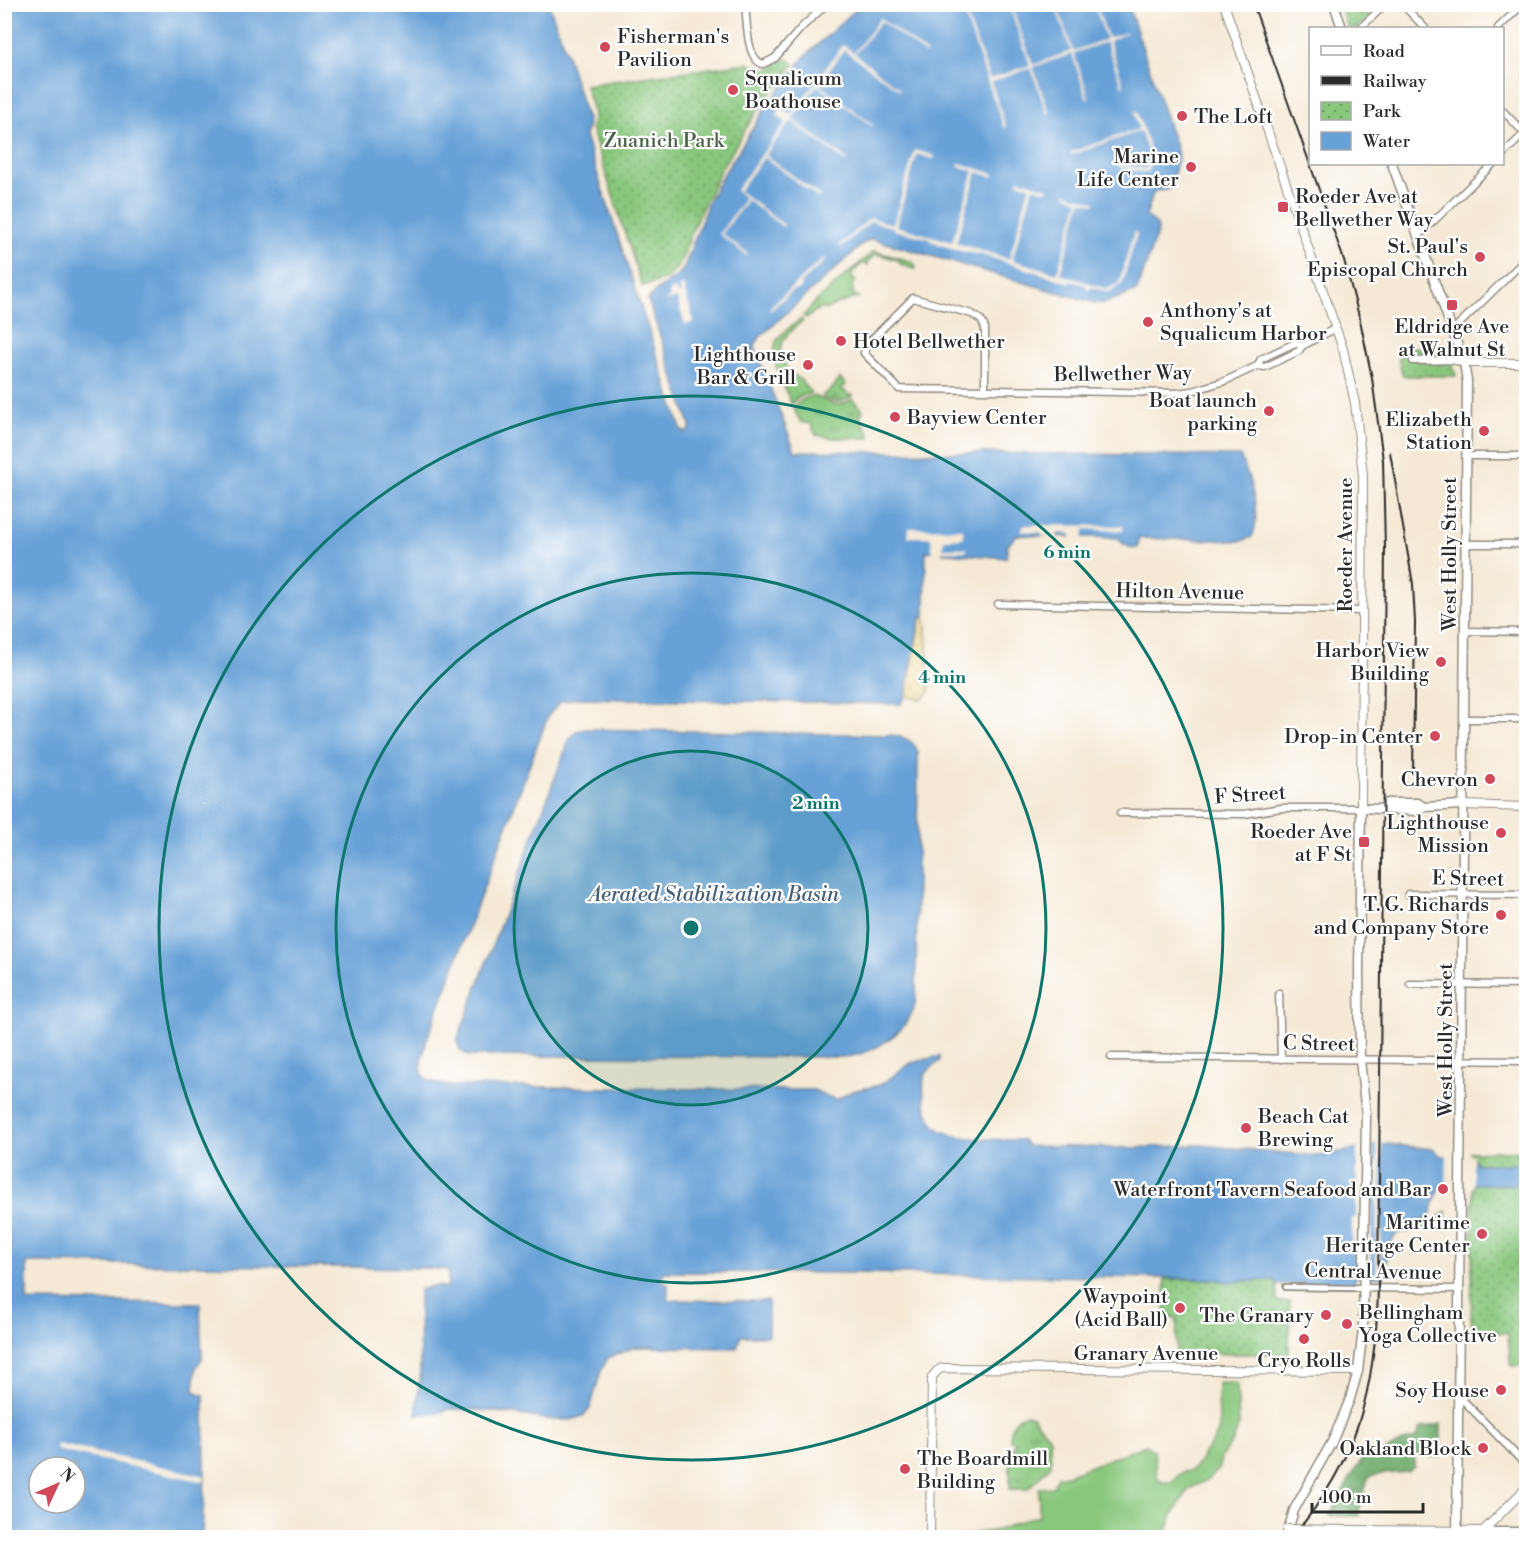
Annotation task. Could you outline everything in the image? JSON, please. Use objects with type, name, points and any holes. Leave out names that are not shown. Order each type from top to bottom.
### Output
[{"type":"main road","points":[[1334,4],[1342,27]]},
{"type":"main road","name":"West Holly Street","points":[[1392,165],[1453,330],[1464,363],[1467,381],[1457,1535]]},
{"type":"main road","name":"F Street","points":[[1361,808],[1383,808],[1387,802],[1418,803],[1424,807],[1463,805]]},
{"type":"main road","name":"Roeder Avenue","points":[[1287,1533],[1303,1492],[1332,1442],[1355,1382],[1363,1329],[1361,1288],[1365,1275],[1366,1127],[1360,1060],[1361,808]]},
{"type":"street","points":[[745,4],[751,55],[757,63],[763,64],[768,63],[780,53],[802,27],[827,4]]},
{"type":"street","name":"Roeder Avenue","points":[[1224,4],[1336,328],[1351,382],[1361,450],[1361,808]]},
{"type":"street","points":[[1361,27],[1386,4]]},
{"type":"street","points":[[1402,4],[1424,27]]},
{"type":"street","points":[[1498,27],[1523,4]]},
{"type":"street","points":[[1504,111],[1526,133],[1504,154]]},
{"type":"street","points":[[1418,236],[1492,165]]},
{"type":"street","points":[[1453,330],[1527,259]]},
{"type":"street","name":"Bellwether Way","points":[[984,390],[985,328],[981,320],[972,315],[913,298],[867,344],[864,353],[899,389],[1176,393],[1213,386],[1257,366],[1261,359],[1295,343],[1302,346],[1336,328]]},
{"type":"street","points":[[1413,361],[1527,363]]},
{"type":"street","points":[[1466,456],[1527,456]]},
{"type":"street","points":[[1465,544],[1527,544]]},
{"type":"street","name":"Hilton Avenue","points":[[998,604],[1362,611]]},
{"type":"street","points":[[1464,631],[1527,632]]},
{"type":"street","points":[[1464,719],[1527,719]]},
{"type":"street","name":"F Street","points":[[1463,805],[1527,807]]},
{"type":"street","name":"F Street","points":[[1120,813],[1244,814],[1281,808],[1361,808]]},
{"type":"street","name":"E Street","points":[[1408,894],[1527,895]]},
{"type":"street","points":[[1410,984],[1527,985]]},
{"type":"street","points":[[1279,993],[1281,1059]]},
{"type":"street","name":"C Street","points":[[1112,1057],[1527,1061]]},
{"type":"street","name":"Central Avenue","points":[[1286,1287],[1459,1289]]},
{"type":"street","name":"Granary Avenue","points":[[930,1538],[932,1377],[942,1368],[1358,1371]]},
{"type":"street","points":[[1458,1395],[1527,1465]]},
{"type":"street","points":[[1483,1531],[1527,1488]]},
{"type":"street","points":[[1287,1533],[1347,1530],[1457,1535],[1483,1531],[1527,1531]]},
{"type":"green space","points":[[1339,5],[1382,5],[1358,27],[1348,27]]},
{"type":"green space","name":"Zuanich Park","points":[[788,59],[794,64],[759,108],[722,167],[696,221],[680,264],[667,279],[642,286],[591,128],[594,115],[585,85],[748,63],[765,70],[772,67],[778,60]]},
{"type":"green space","points":[[874,251],[913,262],[916,267],[915,269],[900,264],[898,260],[876,254],[868,261],[868,265],[863,263],[852,273],[853,280],[856,281],[852,285],[854,295],[859,297],[826,310],[819,308],[807,318],[803,316],[816,301]]},
{"type":"green space","points":[[801,319],[803,321],[790,331],[784,340],[780,355],[788,370],[801,380],[811,393],[791,404],[775,361],[774,352],[779,337]]},
{"type":"green space","points":[[1447,347],[1456,376],[1403,376],[1398,358],[1402,353],[1407,353],[1408,348]]},
{"type":"green space","points":[[840,378],[846,385],[841,388],[849,395],[853,395],[838,402],[823,397],[832,389]]},
{"type":"green space","points":[[811,396],[835,404],[846,403],[852,399],[863,410],[860,418],[870,438],[834,438],[816,435],[811,424],[801,422],[793,408]]},
{"type":"green space","points":[[1526,1150],[1526,1164],[1477,1164],[1470,1157],[1470,1152]]},
{"type":"green space","points":[[1473,1184],[1526,1185],[1526,1365],[1512,1366],[1510,1364],[1508,1333],[1471,1332]]},
{"type":"green space","points":[[1446,1211],[1446,1229],[1399,1233],[1413,1222],[1436,1219]]},
{"type":"green space","points":[[1165,1279],[1217,1279],[1226,1282],[1275,1280],[1277,1302],[1290,1302],[1289,1355],[1176,1353],[1177,1318],[1165,1317]]},
{"type":"green space","points":[[1218,1383],[1237,1383],[1239,1425],[1233,1441],[1221,1457],[1219,1468],[1209,1479],[1189,1489],[1173,1514],[1166,1534],[1039,1533],[1029,1527],[1008,1537],[964,1537],[974,1533],[998,1530],[1027,1518],[1039,1517],[1039,1488],[1053,1487],[1057,1477],[1146,1445],[1154,1451],[1157,1477],[1161,1482],[1172,1482],[1181,1473],[1192,1470],[1201,1461],[1219,1429]]},
{"type":"green space","points":[[1026,1414],[1032,1416],[1050,1438],[1051,1465],[1028,1489],[1010,1489],[1010,1448],[1014,1448],[1015,1442],[1010,1441],[1011,1432],[1015,1421]]},
{"type":"green space","points":[[1441,1424],[1441,1457],[1415,1456],[1414,1467],[1407,1472],[1373,1475],[1368,1478],[1359,1516],[1329,1516],[1355,1469],[1366,1455],[1384,1452],[1404,1441],[1416,1438],[1421,1428]]},
{"type":"sand","points":[[925,617],[930,691],[920,699],[906,696],[920,619]]},
{"type":"water","points":[[5,5],[549,5],[588,123],[585,136],[681,429],[685,433],[690,430],[690,425],[648,300],[684,268],[709,200],[720,180],[765,109],[804,57],[861,5],[1128,5],[1178,158],[1171,187],[1167,190],[1154,191],[1146,216],[1157,225],[1158,230],[1137,291],[1105,303],[1095,303],[872,239],[864,243],[760,337],[755,345],[756,351],[795,451],[1240,456],[1254,496],[1256,518],[1252,537],[1242,541],[1139,538],[1138,548],[1132,548],[1122,543],[1119,538],[1017,535],[1008,545],[1006,558],[926,551],[925,617],[920,619],[906,696],[901,704],[577,698],[560,702],[548,716],[427,1039],[422,1059],[422,1072],[430,1081],[450,1086],[814,1090],[836,1100],[852,1091],[880,1085],[911,1063],[940,1056],[940,1061],[925,1075],[924,1099],[935,1126],[953,1135],[977,1139],[1023,1140],[1027,1146],[1129,1148],[1200,1145],[1318,1156],[1386,1144],[1433,1149],[1441,1156],[1472,1157],[1477,1164],[1526,1164],[1526,1185],[1473,1184],[1439,1188],[1429,1219],[1407,1226],[1394,1237],[1390,1245],[1384,1277],[1356,1276],[1354,1285],[1277,1284],[1274,1280],[1226,1282],[1216,1279],[663,1272],[662,1282],[668,1283],[668,1300],[768,1301],[768,1336],[741,1336],[737,1348],[635,1347],[608,1358],[601,1371],[590,1409],[583,1416],[571,1420],[451,1409],[433,1414],[416,1414],[420,1377],[419,1290],[432,1286],[448,1287],[448,1270],[27,1263],[27,1301],[200,1303],[202,1359],[196,1367],[194,1391],[204,1395],[205,1476],[202,1537],[5,1538]]},
{"type":"water","name":"Aerated Stabilization Basin","points":[[586,729],[891,735],[911,742],[918,753],[916,1000],[907,1022],[899,1031],[879,1046],[845,1057],[469,1056],[460,1050],[457,1041],[569,740],[576,731]]},
{"type":"pier","points":[[961,5],[963,5],[990,79],[1030,65],[1009,5],[1011,5],[1033,65],[1071,51],[1055,5],[1057,5],[1073,51],[1106,39],[1094,5],[1096,5],[1108,38],[1127,32],[1109,41],[1124,86],[1122,86],[1106,42],[1074,53],[1089,98],[1087,99],[1072,54],[1033,67],[1049,113],[1047,114],[1031,68],[991,82],[1006,127],[1004,128]]},
{"type":"pier","points":[[880,18],[927,53],[925,54],[881,21],[855,54],[899,90],[844,50],[819,84],[873,125],[817,85],[792,119],[847,160],[846,162],[791,121],[765,155],[820,196],[818,198],[764,157],[739,191],[784,225],[783,227],[747,200],[722,234],[748,254],[747,256],[719,234],[745,199],[736,190],[786,122],[777,115],[781,108],[791,115],[843,45],[854,53]]},
{"type":"pier","points":[[1134,112],[1137,112],[1153,155],[1167,154],[1167,157],[1151,159],[1148,173],[1118,167],[1119,164],[1146,169],[1149,155],[1140,131],[1071,155],[1071,152],[1139,129]]},
{"type":"pier","points":[[915,150],[935,156],[934,159],[917,154],[896,226],[952,242],[974,171],[958,166],[959,163],[994,174],[993,177],[977,172],[956,243],[1009,259],[1030,186],[1017,182],[1018,179],[1048,188],[1047,191],[1033,187],[1012,260],[1057,273],[1079,200],[1066,193],[1096,202],[1095,204],[1081,201],[1060,274],[1107,289],[1119,283],[1134,232],[1137,233],[1122,284],[1108,292],[1091,287],[1090,290],[1086,289],[1086,285],[1071,281],[1070,283],[977,253],[955,250],[931,241],[931,239],[894,230],[894,228],[871,221],[841,247],[840,245],[870,218],[893,224]]},
{"type":"pier","points":[[824,258],[826,260],[800,284],[802,287],[793,290],[771,310],[769,308]]},
{"type":"pier","points":[[683,285],[694,322],[685,325],[677,298],[667,301],[666,299],[670,297],[669,292],[676,289],[678,295],[681,294],[679,286]]},
{"type":"pier","points":[[1023,525],[1123,526],[1123,531],[1084,529],[1083,538],[1071,538],[1071,534],[1058,533],[1057,537],[1022,531]]},
{"type":"pier","points":[[909,528],[963,529],[963,538],[944,539],[943,548],[966,548],[966,551],[942,551],[941,556],[932,555],[931,537],[908,537]]},
{"type":"pier","points":[[1382,1141],[1381,1275],[1376,1275],[1377,1142]]},
{"type":"pier","points":[[1373,1143],[1371,1275],[1356,1275],[1356,1249],[1352,1249],[1352,1218],[1356,1218],[1357,1146]]},
{"type":"pier","points":[[1447,1153],[1473,1155],[1473,1187],[1446,1190]]},
{"type":"pier","points":[[57,1444],[205,1476],[204,1482],[87,1455],[56,1450]]},
{"type":"railway","points":[[1253,4],[1309,162]]},
{"type":"railway","points":[[1291,1538],[1333,1481],[1359,1422],[1373,1358],[1378,1288],[1385,548],[1383,460],[1372,378],[1360,320],[1344,260],[1310,165]]},
{"type":"railway","points":[[1390,452],[1413,584],[1415,622],[1413,774]]},
{"type":"place","name":"Fisherman's Pavilion","points":[[605,47]]},
{"type":"place","name":"Squalicum Boathouse","points":[[733,90]]},
{"type":"place","name":"The Loft","points":[[1182,116]]},
{"type":"place","name":"Marine Life Center","points":[[1191,167]]},
{"type":"place","name":"Roeder Ave at Bellwether Way","points":[[1283,207]]},
{"type":"place","name":"St. Paul's Episcopal Church","points":[[1480,257]]},
{"type":"place","name":"Eldridge Ave at Walnut St","points":[[1452,305]]},
{"type":"place","name":"Anthony's at Squalicum Harbor","points":[[1148,322]]},
{"type":"place","name":"Hotel Bellwether","points":[[841,341]]},
{"type":"place","name":"Lighthouse Bar & Grill","points":[[808,365]]},
{"type":"place","name":"Boat launch parking","points":[[1269,411]]},
{"type":"place","name":"Bayview Center","points":[[895,417]]},
{"type":"place","name":"Elizabeth Station","points":[[1484,431]]},
{"type":"place","name":"Harbor View Building","points":[[1441,662]]},
{"type":"place","name":"Drop-in Center","points":[[1435,736]]},
{"type":"place","name":"Chevron","points":[[1490,779]]},
{"type":"place","name":"Lighthouse Mission","points":[[1501,833]]},
{"type":"place","name":"Roeder Ave at F St","points":[[1364,842]]},
{"type":"place","name":"T. G. Richards and Company Store","points":[[1501,915]]},
{"type":"place","name":"Beach Cat Brewing","points":[[1246,1128]]},
{"type":"place","name":"Waterfront Tavern Seafood and Bar","points":[[1443,1189]]},
{"type":"place","name":"Maritime Heritage Center","points":[[1482,1234]]},
{"type":"place","name":"Waypoint (Acid Ball)","points":[[1180,1308]]},
{"type":"place","name":"The Granary","points":[[1326,1315]]},
{"type":"place","name":"Bellingham Yoga Collective","points":[[1347,1324]]},
{"type":"place","name":"Cryo Rolls","points":[[1304,1339]]},
{"type":"place","name":"Soy House","points":[[1501,1390]]},
{"type":"place","name":"Oakland Block","points":[[1483,1448]]},
{"type":"place","name":"The Boardmill Building","points":[[905,1469]]}]
